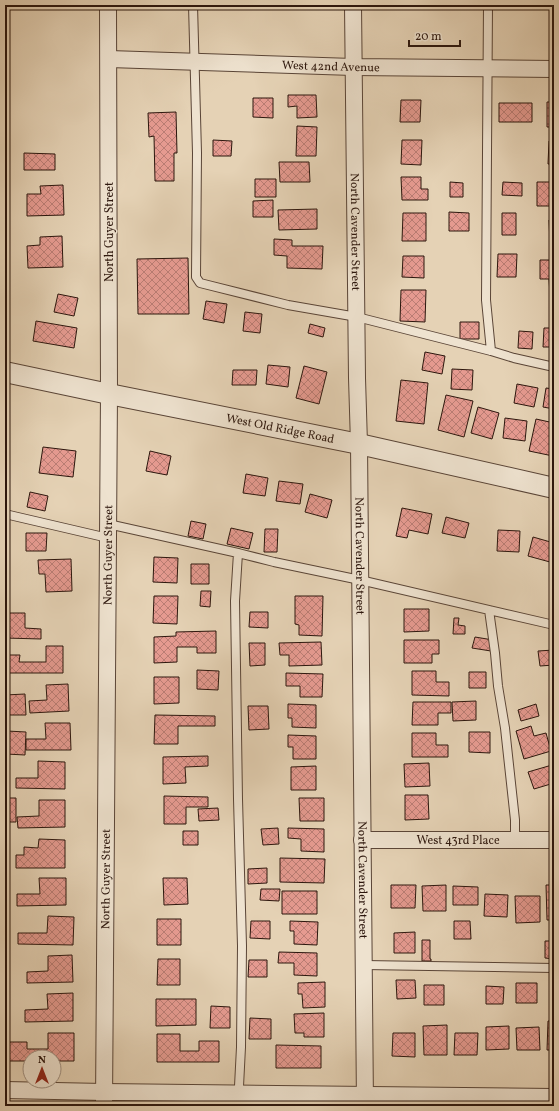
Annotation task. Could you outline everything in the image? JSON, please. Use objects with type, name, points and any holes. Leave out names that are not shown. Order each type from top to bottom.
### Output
[{"type":"street","name":"North Guyer Street","points":[[104,1099],[109,394],[108,5]]},
{"type":"street","name":"North Cavender Street","points":[[353,5],[365,1101]]},
{"type":"street","name":"West 42nd Avenue","points":[[109,59],[353,67],[554,69]]},
{"type":"street","name":"West Old Ridge Road","points":[[5,372],[359,444],[554,488]]},
{"type":"street","name":"West 43rd Place","points":[[362,840],[554,840]]},
{"type":"street","points":[[5,1090],[104,1099],[365,1101],[554,1097]]},
{"type":"lane","points":[[193,5],[197,153],[196,277],[200,283],[288,305],[357,317],[554,367]]},
{"type":"lane","points":[[488,5],[486,68],[486,300],[491,351]]},
{"type":"lane","points":[[5,514],[238,553],[554,625]]},
{"type":"lane","points":[[238,553],[235,601],[242,946],[241,1047],[238,1100]]},
{"type":"lane","points":[[489,610],[498,686],[505,728],[515,820],[515,840]]},
{"type":"lane","points":[[364,965],[554,968]]},
{"type":"building","points":[[288,95],[316,95],[317,117],[297,118],[297,106],[288,107]]},
{"type":"building","points":[[253,98],[273,98],[273,118],[253,117]]},
{"type":"building","points":[[401,100],[421,100],[420,122],[400,122]]},
{"type":"building","points":[[547,102],[554,102],[554,127],[547,127]]},
{"type":"building","points":[[499,103],[532,103],[532,122],[499,122]]},
{"type":"building","points":[[176,112],[177,153],[174,153],[174,181],[155,181],[154,136],[149,137],[148,113]]},
{"type":"building","points":[[297,126],[317,127],[316,156],[296,156]]},
{"type":"building","points":[[213,140],[232,141],[231,156],[213,156]]},
{"type":"building","points":[[402,140],[422,140],[421,165],[401,164]]},
{"type":"building","points":[[549,141],[554,141],[554,164],[548,164]]},
{"type":"building","points":[[24,153],[55,154],[55,170],[24,170]]},
{"type":"building","points":[[279,162],[309,162],[310,182],[280,182]]},
{"type":"building","points":[[401,177],[421,177],[421,189],[428,189],[428,200],[402,200]]},
{"type":"building","points":[[255,179],[276,179],[276,197],[255,197]]},
{"type":"building","points":[[450,182],[463,183],[463,197],[450,197]]},
{"type":"building","points":[[503,182],[522,183],[522,196],[502,195]]},
{"type":"building","points":[[537,182],[554,182],[554,206],[537,206]]},
{"type":"building","points":[[63,185],[64,215],[27,216],[27,194],[41,194],[40,186]]},
{"type":"building","points":[[273,200],[273,217],[253,217],[253,201]]},
{"type":"building","points":[[317,209],[317,229],[279,230],[278,210]]},
{"type":"building","points":[[449,212],[469,213],[469,231],[449,231]]},
{"type":"building","points":[[403,213],[426,213],[426,241],[402,241]]},
{"type":"building","points":[[502,213],[516,213],[516,235],[502,235]]},
{"type":"building","points":[[549,220],[554,220],[554,244],[550,244]]},
{"type":"building","points":[[62,236],[63,267],[28,268],[27,246],[40,245],[40,237]]},
{"type":"building","points":[[274,239],[292,240],[292,246],[323,246],[322,269],[287,268],[287,256],[274,255]]},
{"type":"building","points":[[498,254],[517,254],[516,277],[497,277]]},
{"type":"building","points":[[403,256],[424,256],[424,278],[402,277]]},
{"type":"building","points":[[188,258],[189,314],[138,314],[137,259]]},
{"type":"building","points":[[540,260],[554,260],[554,295],[550,295],[549,279],[540,279]]},
{"type":"building","points":[[401,290],[426,290],[425,322],[400,321]]},
{"type":"building","points":[[58,294],[78,298],[74,316],[54,312]]},
{"type":"building","points":[[206,301],[227,304],[224,323],[203,319]]},
{"type":"building","points":[[245,312],[262,314],[260,333],[243,331]]},
{"type":"building","points":[[36,321],[77,328],[74,348],[33,341]]},
{"type":"building","points":[[460,322],[479,322],[479,339],[460,339]]},
{"type":"building","points":[[310,324],[325,328],[323,337],[308,333]]},
{"type":"building","points":[[544,328],[554,328],[554,347],[543,347]]},
{"type":"building","points":[[519,331],[533,332],[532,349],[518,348]]},
{"type":"building","points":[[425,352],[445,356],[442,374],[422,370]]},
{"type":"building","points":[[268,365],[290,367],[288,387],[266,384]]},
{"type":"building","points":[[304,366],[327,372],[319,404],[296,398]]},
{"type":"building","points":[[452,369],[473,370],[472,390],[451,389]]},
{"type":"building","points":[[233,370],[257,370],[256,385],[232,385]]},
{"type":"building","points":[[401,380],[428,383],[424,424],[396,421]]},
{"type":"building","points":[[517,384],[538,388],[534,407],[514,403]]},
{"type":"building","points":[[546,388],[554,389],[554,409],[543,407]]},
{"type":"building","points":[[446,395],[473,401],[464,437],[438,430]]},
{"type":"building","points":[[478,407],[499,413],[492,439],[471,433]]},
{"type":"building","points":[[505,418],[527,421],[525,441],[503,438]]},
{"type":"building","points":[[536,419],[554,423],[553,456],[529,451]]},
{"type":"building","points":[[43,447],[76,451],[73,477],[39,473]]},
{"type":"building","points":[[150,451],[171,456],[167,475],[146,471]]},
{"type":"building","points":[[246,474],[268,478],[265,496],[243,493]]},
{"type":"building","points":[[279,481],[303,484],[300,504],[276,501]]},
{"type":"building","points":[[30,492],[48,496],[45,511],[27,507]]},
{"type":"building","points":[[310,494],[332,500],[327,518],[305,512]]},
{"type":"building","points":[[402,508],[432,514],[428,534],[409,530],[407,538],[396,536]]},
{"type":"building","points":[[446,517],[469,523],[465,538],[442,533]]},
{"type":"building","points":[[191,521],[206,524],[203,539],[188,536]]},
{"type":"building","points":[[231,528],[253,533],[249,549],[227,544]]},
{"type":"building","points":[[265,529],[278,529],[277,552],[264,552]]},
{"type":"building","points":[[498,530],[520,531],[519,552],[497,551]]},
{"type":"building","points":[[26,533],[47,533],[46,551],[26,551]]},
{"type":"building","points":[[533,537],[554,543],[550,562],[528,556]]},
{"type":"building","points":[[154,557],[178,558],[177,583],[153,582]]},
{"type":"building","points":[[71,559],[72,591],[46,592],[45,574],[39,574],[38,560]]},
{"type":"building","points":[[191,564],[209,564],[209,584],[191,584]]},
{"type":"building","points":[[201,591],[211,591],[210,607],[200,606]]},
{"type":"building","points":[[154,596],[178,596],[177,624],[153,623]]},
{"type":"building","points":[[295,596],[323,596],[322,636],[299,635],[299,625],[295,624]]},
{"type":"building","points":[[404,609],[429,609],[429,631],[404,632]]},
{"type":"building","points":[[250,612],[268,612],[268,628],[249,627]]},
{"type":"building","points":[[5,613],[25,613],[25,628],[41,629],[41,639],[5,638]]},
{"type":"building","points":[[454,618],[459,618],[458,625],[465,626],[465,634],[453,634]]},
{"type":"building","points":[[216,631],[216,653],[197,653],[197,647],[177,647],[177,662],[154,663],[154,637],[176,636],[176,632]]},
{"type":"building","points":[[475,637],[493,640],[491,651],[472,648]]},
{"type":"building","points":[[404,640],[439,640],[439,654],[432,654],[432,663],[404,663]]},
{"type":"building","points":[[321,642],[322,665],[289,666],[289,655],[280,655],[279,643]]},
{"type":"building","points":[[249,643],[265,643],[265,665],[250,666]]},
{"type":"building","points":[[46,646],[63,646],[63,673],[5,673],[5,655],[20,655],[19,662],[46,662]]},
{"type":"building","points":[[554,650],[554,665],[540,666],[538,651]]},
{"type":"building","points":[[197,670],[219,671],[218,690],[197,689]]},
{"type":"building","points":[[412,671],[436,671],[436,682],[449,682],[449,696],[412,695]]},
{"type":"building","points":[[469,672],[486,672],[486,688],[469,688]]},
{"type":"building","points":[[286,673],[323,674],[322,697],[300,697],[300,686],[286,686]]},
{"type":"building","points":[[154,677],[179,677],[179,703],[154,704]]},
{"type":"building","points":[[68,684],[69,711],[30,713],[29,701],[47,700],[46,685]]},
{"type":"building","points":[[554,687],[554,700],[553,700],[550,688]]},
{"type":"building","points":[[25,694],[26,715],[5,715],[5,695]]},
{"type":"building","points":[[476,701],[476,720],[453,721],[452,702]]},
{"type":"building","points":[[413,702],[451,702],[451,713],[438,713],[438,725],[412,725]]},
{"type":"building","points":[[288,704],[316,705],[316,728],[292,727],[292,718],[288,718]]},
{"type":"building","points":[[536,704],[539,716],[521,721],[518,710]]},
{"type":"building","points":[[248,706],[268,706],[269,729],[249,730]]},
{"type":"building","points":[[155,715],[215,716],[215,726],[178,726],[178,744],[154,744]]},
{"type":"building","points":[[45,723],[70,723],[71,750],[26,750],[26,739],[46,739]]},
{"type":"building","points":[[531,726],[534,736],[546,733],[551,751],[524,759],[516,731]]},
{"type":"building","points":[[7,731],[26,732],[25,755],[6,754]]},
{"type":"building","points":[[469,732],[490,732],[490,753],[469,752]]},
{"type":"building","points":[[412,733],[436,733],[436,745],[448,745],[448,757],[412,757]]},
{"type":"building","points":[[288,735],[316,736],[316,759],[293,759],[293,747],[288,747]]},
{"type":"building","points":[[208,756],[208,766],[185,767],[186,783],[163,784],[163,757]]},
{"type":"building","points":[[38,761],[65,762],[65,789],[16,788],[16,778],[38,778]]},
{"type":"building","points":[[429,763],[430,786],[405,787],[404,764]]},
{"type":"building","points":[[552,765],[554,770],[554,783],[534,789],[528,772]]},
{"type":"building","points":[[316,766],[316,790],[291,790],[291,767]]},
{"type":"building","points":[[405,795],[428,795],[429,819],[405,820]]},
{"type":"building","points":[[164,796],[208,797],[208,807],[186,807],[186,824],[164,824]]},
{"type":"building","points":[[5,798],[16,798],[16,822],[5,822]]},
{"type":"building","points":[[299,798],[324,798],[324,821],[300,821]]},
{"type":"building","points":[[39,800],[65,800],[65,827],[18,828],[17,817],[39,816]]},
{"type":"building","points":[[218,808],[219,820],[199,821],[198,809]]},
{"type":"building","points":[[278,828],[279,844],[263,845],[261,829]]},
{"type":"building","points":[[288,828],[324,829],[324,852],[301,851],[301,839],[288,838]]},
{"type":"building","points":[[183,831],[198,831],[198,845],[183,845]]},
{"type":"building","points":[[39,839],[65,840],[65,868],[16,868],[16,855],[24,855],[24,847],[38,848]]},
{"type":"building","points":[[280,858],[325,859],[324,883],[280,882]]},
{"type":"building","points":[[267,868],[267,883],[248,884],[248,869]]},
{"type":"building","points":[[39,878],[66,878],[66,905],[17,906],[17,894],[40,894]]},
{"type":"building","points":[[163,878],[187,878],[188,904],[164,905]]},
{"type":"building","points":[[391,885],[416,885],[415,908],[391,908]]},
{"type":"building","points":[[446,885],[446,911],[423,911],[422,886]]},
{"type":"building","points":[[546,885],[554,885],[554,920],[547,920]]},
{"type":"building","points":[[453,886],[478,887],[478,905],[453,905]]},
{"type":"building","points":[[261,889],[280,889],[279,901],[260,900]]},
{"type":"building","points":[[282,891],[317,891],[317,914],[282,914]]},
{"type":"building","points":[[485,894],[508,895],[507,917],[484,916]]},
{"type":"building","points":[[515,896],[540,896],[540,922],[516,923]]},
{"type":"building","points":[[48,916],[74,917],[73,945],[18,944],[18,933],[47,933]]},
{"type":"building","points":[[157,919],[181,919],[181,945],[157,945]]},
{"type":"building","points":[[251,921],[270,921],[270,939],[250,938]]},
{"type":"building","points":[[290,921],[318,922],[317,945],[294,944],[294,931],[290,931]]},
{"type":"building","points":[[454,921],[470,921],[471,939],[454,939]]},
{"type":"building","points":[[415,932],[415,953],[394,953],[394,933]]},
{"type":"building","points":[[422,940],[430,940],[431,961],[422,961]]},
{"type":"building","points":[[545,941],[554,941],[554,959],[545,958]]},
{"type":"building","points":[[279,952],[317,953],[317,976],[294,975],[294,963],[278,963]]},
{"type":"building","points":[[72,955],[73,982],[27,983],[27,972],[48,971],[48,956]]},
{"type":"building","points":[[158,959],[180,959],[180,985],[157,985]]},
{"type":"building","points":[[249,960],[267,960],[267,977],[248,977]]},
{"type":"building","points":[[396,980],[415,980],[416,998],[397,999]]},
{"type":"building","points":[[325,982],[325,1007],[303,1008],[302,994],[298,994],[298,983]]},
{"type":"building","points":[[516,983],[537,983],[537,1003],[516,1003]]},
{"type":"building","points":[[424,985],[444,985],[444,1005],[424,1005]]},
{"type":"building","points":[[486,986],[504,987],[503,1004],[486,1004]]},
{"type":"building","points":[[73,993],[73,1021],[25,1022],[25,1010],[48,1009],[47,994]]},
{"type":"building","points":[[156,999],[196,999],[196,1025],[156,1026]]},
{"type":"building","points":[[211,1006],[230,1007],[230,1028],[210,1028]]},
{"type":"building","points":[[324,1013],[324,1037],[304,1037],[304,1033],[295,1033],[294,1014]]},
{"type":"building","points":[[250,1018],[271,1019],[271,1039],[249,1039]]},
{"type":"building","points":[[548,1021],[554,1021],[554,1050],[547,1050]]},
{"type":"building","points":[[447,1025],[447,1055],[424,1055],[423,1026]]},
{"type":"building","points":[[509,1026],[509,1049],[486,1050],[486,1027]]},
{"type":"building","points":[[539,1027],[540,1050],[517,1050],[516,1028]]},
{"type":"building","points":[[48,1033],[74,1033],[74,1061],[62,1061],[62,1049],[48,1049]]},
{"type":"building","points":[[393,1033],[415,1033],[415,1057],[392,1056]]},
{"type":"building","points":[[455,1033],[478,1033],[477,1055],[454,1055]]},
{"type":"building","points":[[157,1034],[180,1034],[180,1051],[199,1051],[199,1041],[219,1041],[219,1062],[157,1062]]},
{"type":"building","points":[[9,1042],[27,1042],[27,1049],[22,1049],[22,1061],[8,1061]]},
{"type":"building","points":[[276,1045],[321,1046],[321,1068],[276,1068]]}]
